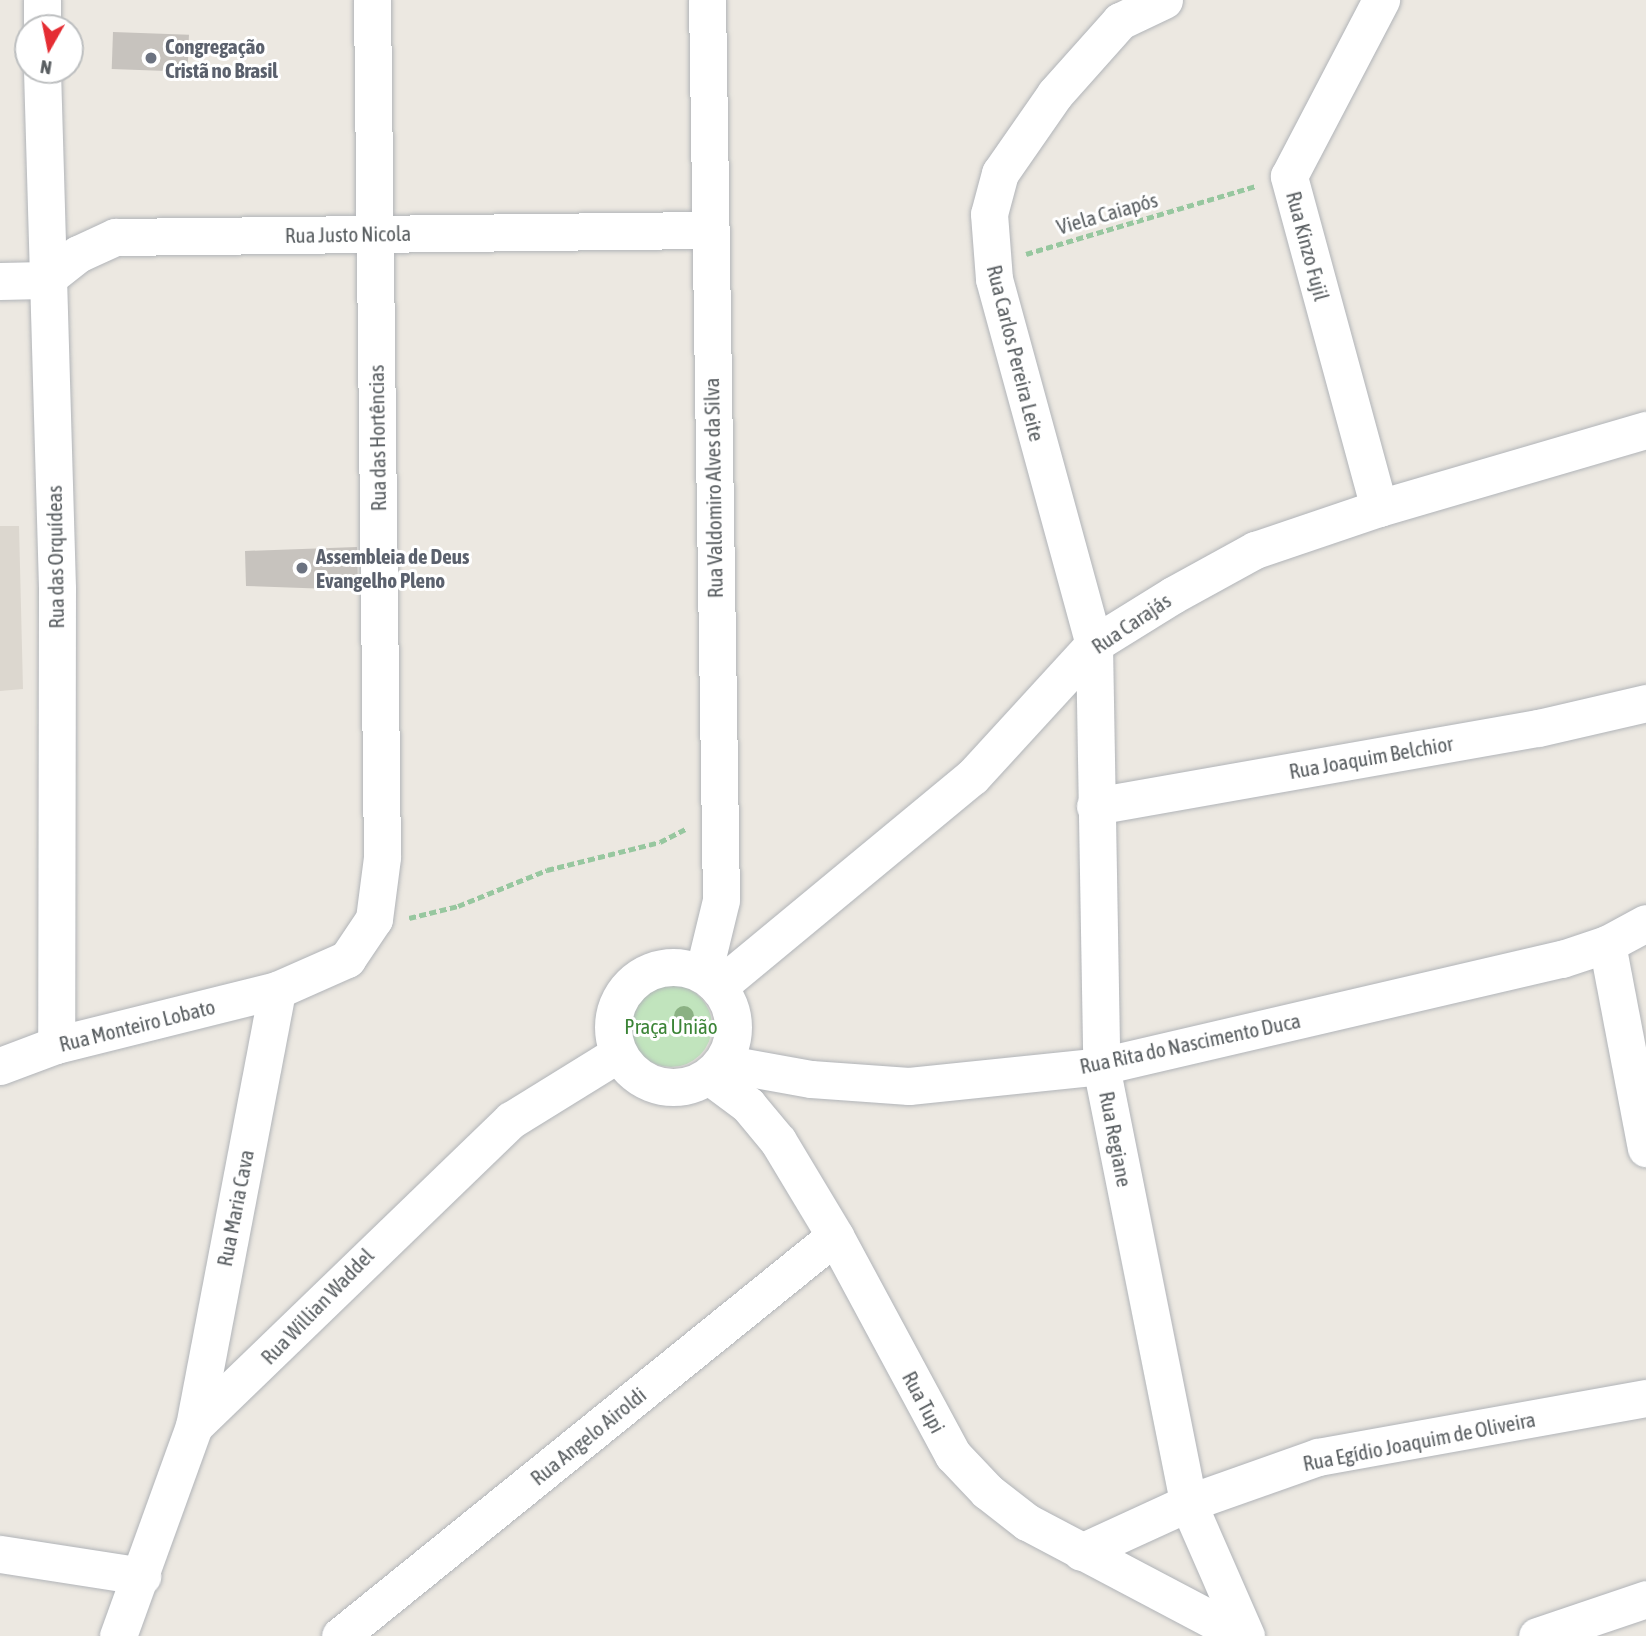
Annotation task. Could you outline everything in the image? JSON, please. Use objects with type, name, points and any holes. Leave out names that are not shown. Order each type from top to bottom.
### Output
[{"type":"street","name":"Rua das Hortências","points":[[276,990],[346,959],[374,919],[382,857],[372,0]]},
{"type":"street","name":"Rua Valdomiro Alves da Silva","points":[[707,0],[708,230],[721,900],[710,980]]},
{"type":"street","name":"Rua Carlos Pereira Leite","points":[[1094,644],[992,264],[989,214],[1000,173],[1055,94],[1120,21],[1164,0]]},
{"type":"street","name":"Rua Kinzo Fujil","points":[[1379,508],[1289,176],[1381,0]]},
{"type":"street","name":"Rua das Orquídeas","points":[[42,84],[45,280],[57,589],[56,1045]]},
{"type":"street","name":"Rua Justo Nicola","points":[[45,280],[78,254],[115,237],[708,230]]},
{"type":"street","points":[[0,281],[45,280]]},
{"type":"street","name":"Rua Carajás","points":[[710,980],[972,777],[1094,644],[1255,550],[1379,508],[1646,430]]},
{"type":"street","name":"Rua Regiane","points":[[1094,644],[1101,1066],[1188,1503],[1246,1636]]},
{"type":"street","name":"Rua Joaquim Belchior","points":[[1095,806],[1538,728],[1646,703]]},
{"type":"street","name":"Rua Rita do Nascimento Duca","points":[[715,1070],[846,1083],[909,1086],[1101,1066],[1562,959],[1607,944],[1646,923]]},
{"type":"street","points":[[1607,944],[1646,1147]]},
{"type":"street","points":[[665,967],[710,980],[732,1012],[733,1030],[715,1070],[676,1088],[658,1086],[642,1080],[618,1054],[612,1017],[631,983],[665,967]]},
{"type":"street","name":"Rua Monteiro Lobato","points":[[0,1066],[56,1045],[276,990]]},
{"type":"street","name":"Rua Maria Cava","points":[[194,1426],[276,990]]},
{"type":"street","name":"Rua Willian Waddel","points":[[118,1636],[142,1576],[194,1426],[510,1120],[618,1054]]},
{"type":"street","name":"Rua Tupi","points":[[715,1070],[778,1141],[835,1236],[953,1455],[987,1491],[1027,1522],[1216,1622],[1231,1636]]},
{"type":"street","name":"Rua Angelo Airoldi","points":[[340,1636],[835,1236]]},
{"type":"street","name":"Rua Egídio Joaquim de Oliveira","points":[[1081,1552],[1188,1503],[1318,1457],[1646,1398]]},
{"type":"street","points":[[0,1554],[142,1576]]},
{"type":"street","points":[[1537,1636],[1646,1599]]},
{"type":"path","name":"Viela Caiapós","points":[[992,264],[1232,193]]},
{"type":"path","points":[[374,919],[393,922],[458,906],[547,870],[660,842],[718,813]]},
{"type":"shaded area","points":[[0,526],[19,526],[23,689],[0,691]]},
{"type":"green space","name":"Praça União","points":[[671,985],[687,988],[700,997],[709,1010],[712,1026],[709,1042],[700,1055],[687,1064],[671,1067],[655,1064],[642,1055],[633,1042],[630,1026],[633,1010],[642,997],[655,988]]},
{"type":"building","name":"Congregação Cristã no Brasil","points":[[113,32],[189,35],[188,72],[112,69]]},
{"type":"building","name":"Assembleia de Deus Evangelho Pleno","points":[[357,547],[358,590],[246,586],[245,551]]},
{"type":"place","name":"Congregação Cristã no Brasil","points":[[151,58]]},
{"type":"place","name":"Assembleia de Deus Evangelho Pleno","points":[[302,568]]}]
